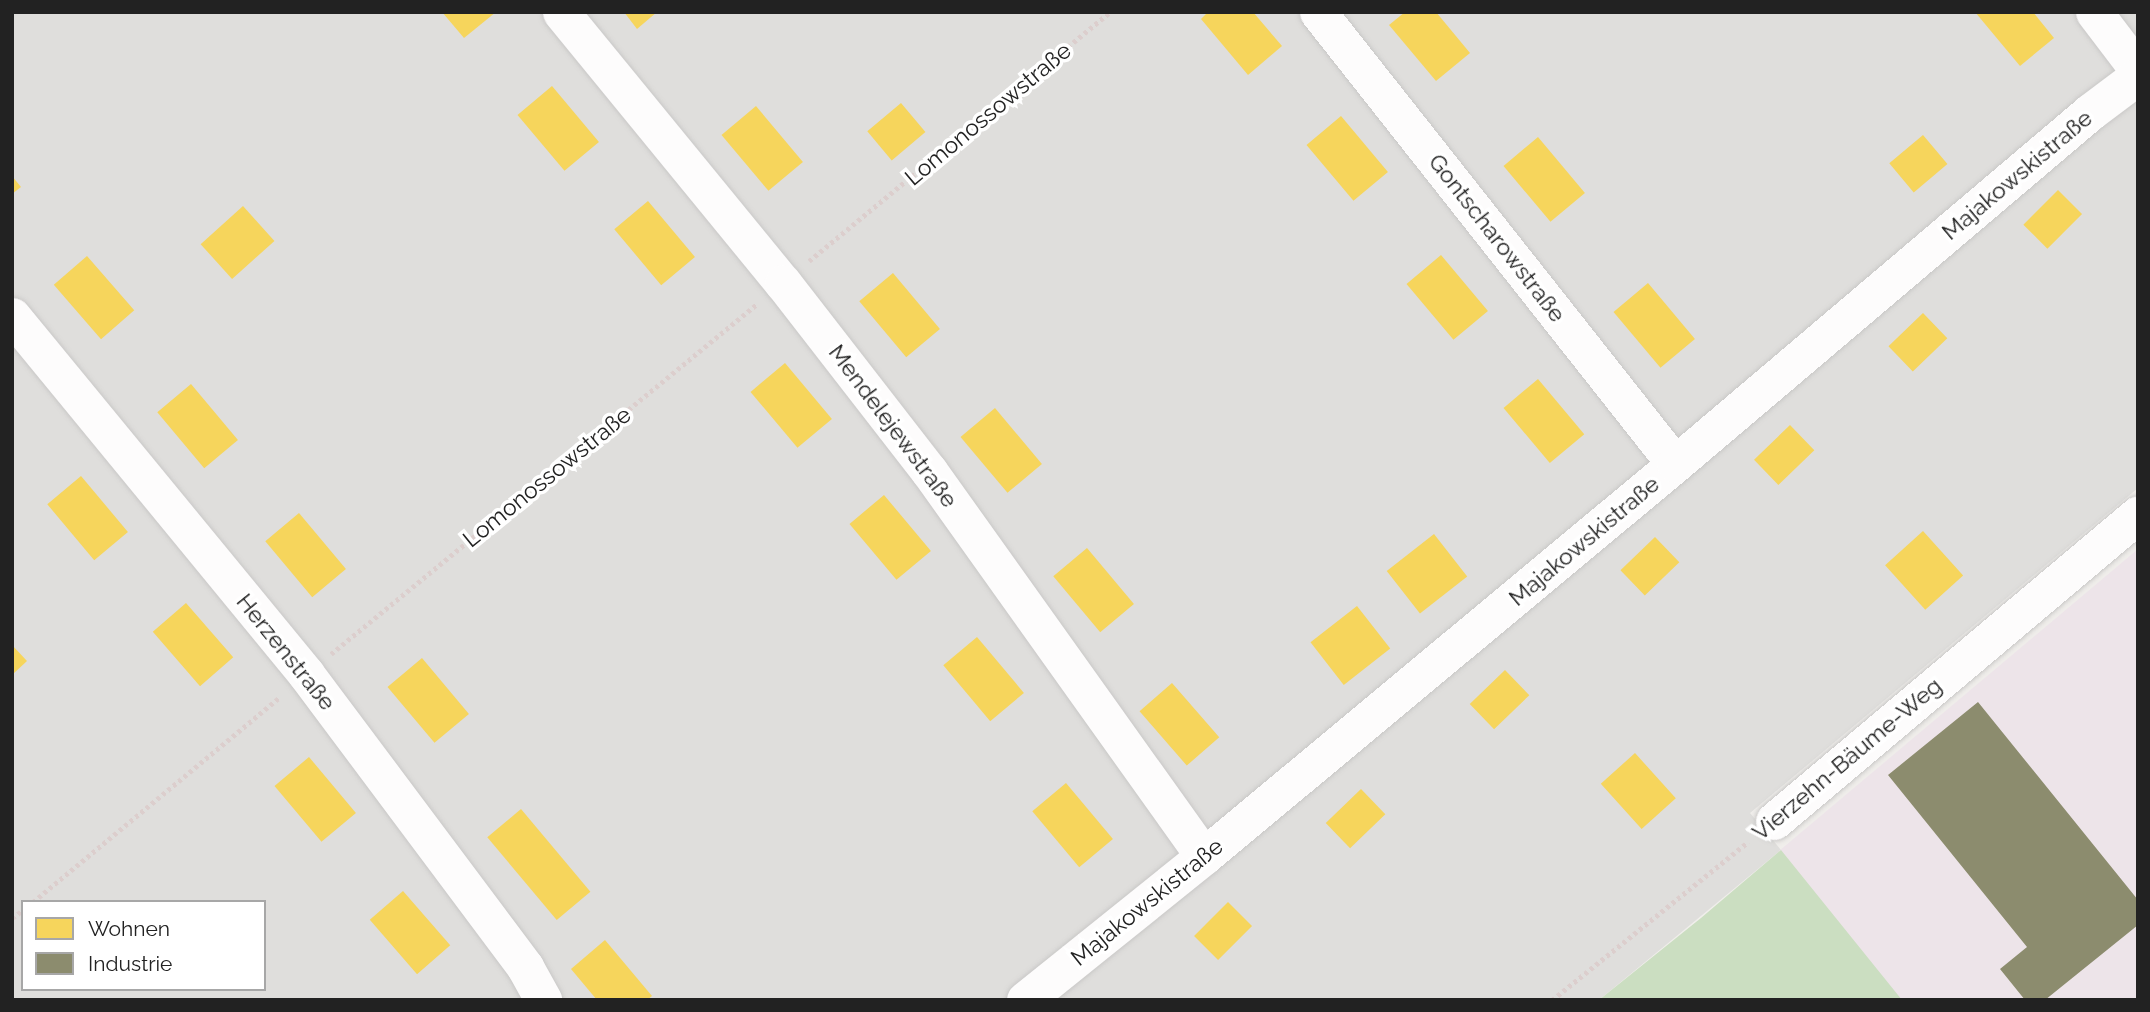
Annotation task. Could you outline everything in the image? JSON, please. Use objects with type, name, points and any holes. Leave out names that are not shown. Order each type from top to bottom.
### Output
[{"type":"street","name":"Mendelejewstraße","points":[[561,12],[783,283],[929,471],[1204,856]]},
{"type":"street","name":"Gontscharowstraße","points":[[1318,12],[1675,464]]},
{"type":"street","points":[[2094,12],[2138,70]]},
{"type":"street","name":"Majakowskistraße","points":[[1025,1000],[1204,856],[1675,464],[2090,112],[2138,76]]},
{"type":"street","name":"Herzenstraße","points":[[12,317],[306,674],[524,967],[543,1000]]},
{"type":"street","name":"Vierzehn-Bäume-Weg","points":[[1774,821],[2138,514]]},
{"type":"path","name":"Lomonossowstraße","points":[[800,269],[1110,12]]},
{"type":"path","name":"Lomonossowstraße","points":[[322,661],[761,301]]},
{"type":"path","points":[[35,900],[281,696]]},
{"type":"path","name":"Vierzehn-Bäume-Weg","points":[[1552,1000],[1774,821]]},
{"type":"shaded area","points":[[12,12],[2138,12],[2138,488],[1750,813],[1781,850],[1599,1000],[12,1000]]},
{"type":"shaded area","points":[[2138,549],[2138,1000],[1901,1000],[1779,851]]},
{"type":"green space","points":[[1781,850],[1902,1000],[1599,1000],[1701,918]]},
{"type":"building: Wohnen","points":[[442,12],[496,12],[464,38]]},
{"type":"building: Wohnen","points":[[624,12],[657,12],[637,29]]},
{"type":"building: Wohnen","points":[[1208,12],[1253,12],[1282,46],[1248,75],[1201,19]]},
{"type":"building: Wohnen","points":[[1405,12],[1436,12],[1470,53],[1436,81],[1389,25]]},
{"type":"building: Wohnen","points":[[1975,12],[2033,12],[2054,38],[2020,66]]},
{"type":"building: Wohnen","points":[[552,86],[599,142],[564,171],[518,115]]},
{"type":"building: Wohnen","points":[[901,103],[925,132],[892,160],[867,131]]},
{"type":"building: Wohnen","points":[[756,106],[803,162],[768,191],[722,135]]},
{"type":"building: Wohnen","points":[[1341,116],[1388,172],[1353,201],[1307,145]]},
{"type":"building: Wohnen","points":[[1923,135],[1947,164],[1914,192],[1889,163]]},
{"type":"building: Wohnen","points":[[1538,137],[1585,193],[1550,222],[1504,166]]},
{"type":"building: Wohnen","points":[[12,176],[21,187],[12,194]]},
{"type":"building: Wohnen","points":[[2058,190],[2082,214],[2047,249],[2023,225]]},
{"type":"building: Wohnen","points":[[648,201],[695,257],[661,285],[614,229]]},
{"type":"building: Wohnen","points":[[243,206],[274,241],[232,279],[201,244]]},
{"type":"building: Wohnen","points":[[1441,255],[1488,311],[1453,340],[1407,284]]},
{"type":"building: Wohnen","points":[[87,256],[134,310],[101,339],[54,285]]},
{"type":"building: Wohnen","points":[[893,273],[940,329],[906,357],[859,301]]},
{"type":"building: Wohnen","points":[[1648,283],[1695,339],[1660,368],[1614,312]]},
{"type":"building: Wohnen","points":[[1923,313],[1947,338],[1913,372],[1888,346]]},
{"type":"building: Wohnen","points":[[785,363],[832,419],[797,448],[751,392]]},
{"type":"building: Wohnen","points":[[1538,379],[1584,434],[1550,463],[1504,408]]},
{"type":"building: Wohnen","points":[[191,384],[238,440],[204,468],[157,412]]},
{"type":"building: Wohnen","points":[[995,408],[1042,464],[1007,493],[961,437]]},
{"type":"building: Wohnen","points":[[1790,425],[1814,450],[1778,485],[1754,460]]},
{"type":"building: Wohnen","points":[[81,476],[128,532],[94,560],[47,504]]},
{"type":"building: Wohnen","points":[[884,495],[931,551],[896,580],[850,524]]},
{"type":"building: Wohnen","points":[[299,513],[346,569],[312,597],[265,541]]},
{"type":"building: Wohnen","points":[[1923,531],[1963,576],[1925,610],[1885,565]]},
{"type":"building: Wohnen","points":[[1434,534],[1467,577],[1420,613],[1387,571]]},
{"type":"building: Wohnen","points":[[1655,537],[1679,562],[1645,596],[1620,570]]},
{"type":"building: Wohnen","points":[[1087,548],[1134,604],[1100,632],[1053,576]]},
{"type":"building: Wohnen","points":[[186,603],[233,657],[200,686],[153,632]]},
{"type":"building: Wohnen","points":[[1357,606],[1390,649],[1344,685],[1311,642]]},
{"type":"building: Wohnen","points":[[977,637],[1024,693],[990,721],[943,665]]},
{"type":"building: Wohnen","points":[[12,645],[27,661],[12,675]]},
{"type":"building: Wohnen","points":[[422,658],[469,714],[434,743],[388,687]]},
{"type":"building: Wohnen","points":[[1505,670],[1529,695],[1494,729],[1470,704]]},
{"type":"building: Wohnen","points":[[1172,683],[1219,737],[1187,766],[1140,711]]},
{"type":"building: Wohnen","points":[[1635,753],[1676,798],[1642,829],[1601,784]]},
{"type":"building: Wohnen","points":[[309,757],[356,813],[321,842],[275,786]]},
{"type":"building: Wohnen","points":[[1066,783],[1113,839],[1079,867],[1032,811]]},
{"type":"building: Wohnen","points":[[1361,789],[1385,814],[1350,848],[1326,823]]},
{"type":"building: Wohnen","points":[[521,809],[590,892],[557,920],[487,837]]},
{"type":"building: Wohnen","points":[[403,891],[450,945],[417,974],[370,920]]},
{"type":"building: Wohnen","points":[[1228,902],[1252,926],[1218,960],[1194,936]]},
{"type":"building: Wohnen","points":[[605,940],[652,996],[647,1000],[597,1000],[571,969]]},
{"type":"building: Industrie","points":[[1978,702],[2138,900],[2138,925],[2045,1000],[2025,1000],[2000,969],[2027,947],[1888,775]]}]
